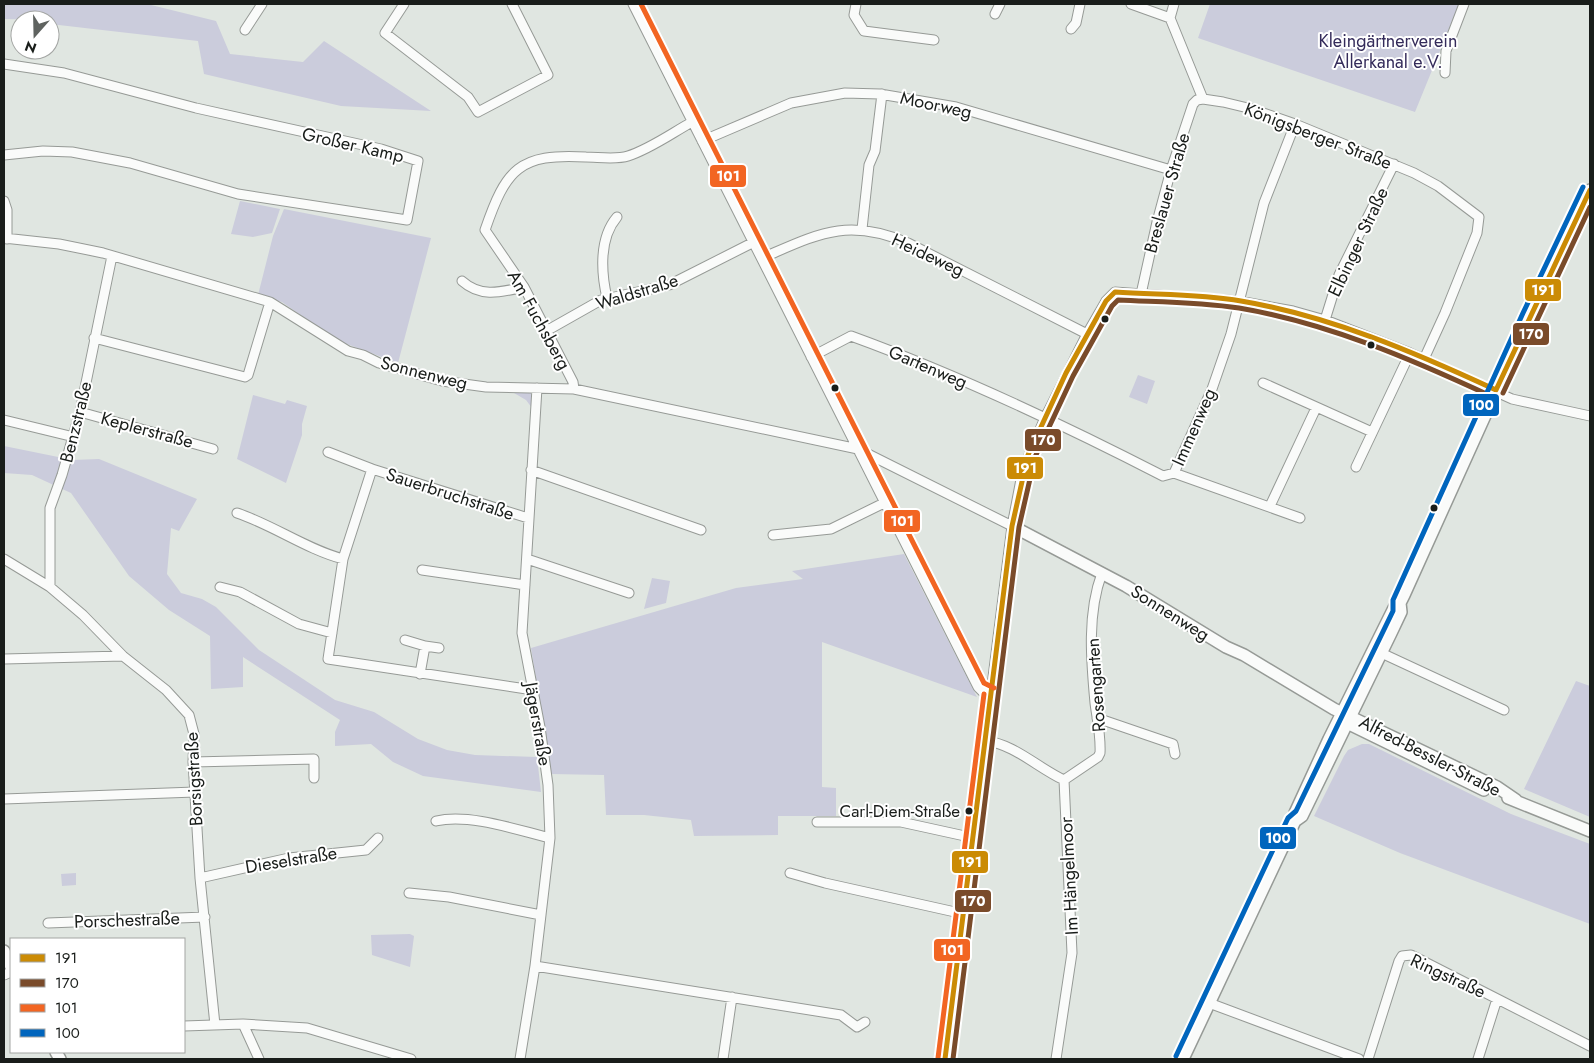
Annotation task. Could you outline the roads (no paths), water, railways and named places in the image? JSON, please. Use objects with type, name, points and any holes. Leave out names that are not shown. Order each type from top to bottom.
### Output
[{"type":"street","points":[[245,30],[262,4]]},
{"type":"street","points":[[404,4],[385,33],[468,97],[478,112],[548,75],[512,4]]},
{"type":"street","points":[[633,4],[978,687],[983,692],[991,695]]},
{"type":"street","points":[[856,4],[854,15],[864,31],[934,40]]},
{"type":"street","points":[[995,14],[1000,4]]},
{"type":"street","points":[[1071,29],[1076,24],[1080,4]]},
{"type":"street","points":[[1130,4],[1170,18]]},
{"type":"street","points":[[1174,4],[1170,18],[1203,98]]},
{"type":"street","points":[[1445,73],[1446,51],[1464,4]]},
{"type":"street","name":"Großer Kamp","points":[[4,64],[64,73],[244,120],[381,149],[418,161],[407,220],[238,194],[130,163],[72,152],[43,151],[4,155]]},
{"type":"street","name":"Moorweg","points":[[702,141],[791,103],[845,93],[882,94],[956,107],[1124,154],[1171,170]]},
{"type":"street","points":[[862,229],[869,165],[875,151],[882,94]]},
{"type":"street","name":"Königsberger Straße","points":[[1203,98],[1252,109],[1394,164],[1438,186],[1480,217],[1477,233],[1445,313],[1424,359]]},
{"type":"street","name":"Breslauer Straße","points":[[1142,294],[1154,232],[1171,170],[1193,104],[1203,98]]},
{"type":"street","name":"Am Fuchsberg","points":[[574,390],[573,382],[548,330],[524,286],[485,230],[496,198],[518,169],[540,157],[554,155],[627,157],[692,122]]},
{"type":"street","name":"Immenweg","points":[[1045,418],[1163,476],[1174,473],[1212,389],[1231,334],[1264,203],[1294,124]]},
{"type":"street","name":"Elbinger Straße","points":[[1325,320],[1339,275],[1394,164]]},
{"type":"street","points":[[1182,1059],[1295,821],[1302,816],[1343,716],[1401,612],[1400,603],[1496,390],[1590,190]]},
{"type":"street","points":[[4,201],[7,210],[5,238]]},
{"type":"street","points":[[607,298],[603,282],[604,249],[607,232],[617,217]]},
{"type":"street","name":"Heideweg","points":[[762,258],[827,232],[839,229],[862,229],[891,236],[908,243],[1087,334]]},
{"type":"street","name":"Sonnenweg","points":[[5,238],[59,244],[112,256],[270,302],[348,351],[363,355],[379,364],[442,381],[486,387],[574,390],[858,449],[1102,572],[1343,716]]},
{"type":"street","name":"Waldstraße","points":[[548,330],[574,314],[607,298],[669,284],[754,242]]},
{"type":"street","name":"Benzstraße","points":[[50,587],[50,508],[74,437],[112,256]]},
{"type":"street","points":[[462,281],[471,289],[493,294],[524,286]]},
{"type":"street","points":[[945,1059],[1012,526],[1023,469],[1045,418],[1087,334],[1106,301],[1115,292],[1239,301],[1325,320],[1410,353],[1496,390],[1512,399],[1590,416]]},
{"type":"street","points":[[94,338],[244,377],[248,375],[270,302]]},
{"type":"street","name":"Gartenweg","points":[[812,357],[851,336],[907,356],[1045,418]]},
{"type":"street","points":[[1356,467],[1410,353]]},
{"type":"street","points":[[1263,383],[1372,432]]},
{"type":"street","name":"Jägerstraße","points":[[520,1059],[536,966],[540,915],[550,838],[549,793],[522,633],[537,388]]},
{"type":"street","points":[[1270,506],[1316,408]]},
{"type":"street","name":"Keplerstraße","points":[[80,412],[213,449]]},
{"type":"street","points":[[4,420],[74,437]]},
{"type":"street","name":"Sauerbruchstraße","points":[[328,452],[372,469],[528,518]]},
{"type":"street","name":"Sauerbruchstraße","points":[[372,469],[343,559],[328,659],[533,690]]},
{"type":"street","points":[[531,470],[702,530]]},
{"type":"street","points":[[1174,473],[1210,488],[1270,506],[1300,518]]},
{"type":"street","points":[[773,536],[831,529],[884,503]]},
{"type":"street","points":[[237,513],[263,522],[330,556],[343,559]]},
{"type":"street","name":"Borsigstraße","points":[[4,559],[50,587],[83,615],[123,656],[166,690],[188,715],[194,734],[193,762],[200,878],[206,917],[215,1025]]},
{"type":"street","points":[[527,559],[629,593]]},
{"type":"street","points":[[422,570],[525,586]]},
{"type":"street","name":"Rosengarten","points":[[1064,780],[1098,757],[1100,746],[1091,667],[1091,643],[1098,584],[1102,572]]},
{"type":"street","points":[[220,587],[240,592],[299,624],[332,632]]},
{"type":"street","points":[[405,640],[439,648]]},
{"type":"street","points":[[420,674],[426,646]]},
{"type":"street","points":[[1378,651],[1504,710]]},
{"type":"street","points":[[4,659],[123,656]]},
{"type":"street","name":"Alfred-Bessler-Straße","points":[[1343,716],[1497,787],[1516,800],[1590,831]]},
{"type":"street","points":[[1097,718],[1173,744],[1175,754]]},
{"type":"street","points":[[986,741],[1005,745],[1044,772],[1064,780]]},
{"type":"street","points":[[193,762],[314,759],[314,778]]},
{"type":"street","name":"Im Hängelmoor","points":[[1056,1059],[1072,953],[1064,780]]},
{"type":"street","points":[[4,799],[195,792]]},
{"type":"street","points":[[436,821],[448,818],[490,824],[550,838]]},
{"type":"street","points":[[817,822],[901,822],[974,838]]},
{"type":"street","name":"Dieselstraße","points":[[200,878],[289,858],[366,850],[378,838]]},
{"type":"street","points":[[790,873],[825,883],[964,914]]},
{"type":"street","points":[[409,893],[449,898],[540,915]]},
{"type":"street","name":"Porschestraße","points":[[48,923],[206,917]]},
{"type":"street","points":[[4,951],[10,965]]},
{"type":"street","name":"Ringstraße","points":[[1368,1059],[1399,961],[1402,956],[1411,955],[1590,1046]]},
{"type":"street","points":[[536,966],[841,1015],[857,1027],[865,1022]]},
{"type":"street","points":[[723,1059],[732,997]]},
{"type":"street","points":[[1478,1059],[1497,999]]},
{"type":"street","points":[[1209,1003],[1359,1059]]},
{"type":"street","points":[[243,1024],[259,1059]]},
{"type":"street","points":[[185,1026],[243,1024],[307,1028],[407,1059]]},
{"type":"place","name":"Carl-Diem-Straße","points":[[969,811]]},
{"type":"park label","name":"Kleingärtnerverein Allerkanal e.V.","points":[[1388,51]]}]
